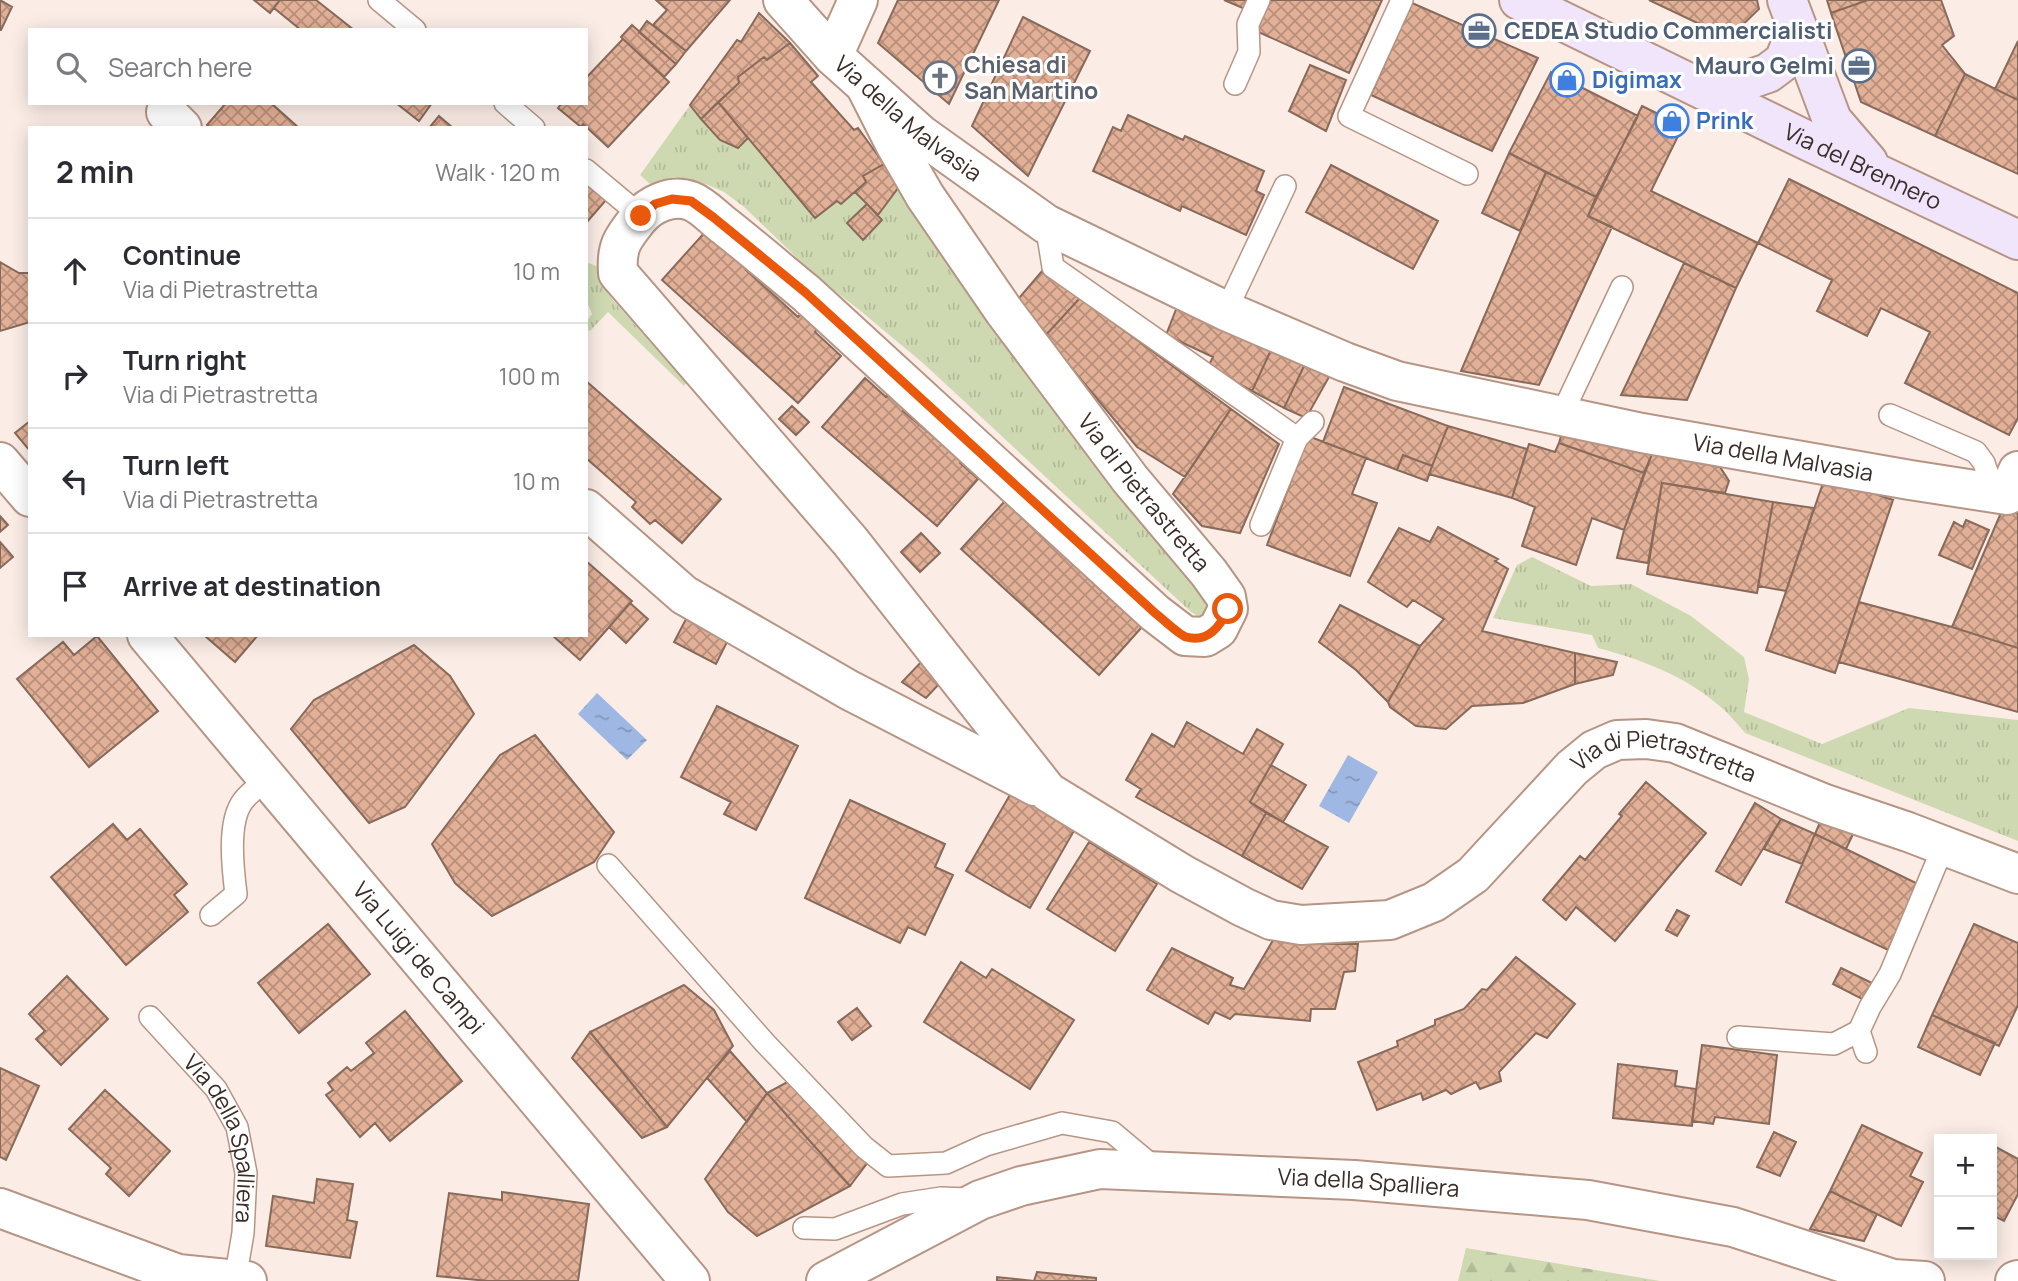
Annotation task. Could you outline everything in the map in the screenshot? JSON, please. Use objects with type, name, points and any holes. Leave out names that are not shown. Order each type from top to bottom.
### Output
[{"type":"main road","name":"Via del Brennero","points":[[1519,0],[2018,240]]},
{"type":"main road","points":[[1698,87],[1730,86],[1768,73],[1784,61],[1792,14]]},
{"type":"main road","points":[[1792,14],[1832,120],[1880,174]]},
{"type":"street","name":"Via della Malvasia","points":[[783,0],[832,56],[920,134],[1046,224],[1226,312],[1345,362],[1396,381],[1642,433],[1897,478],[2004,484]]},
{"type":"street","points":[[832,56],[858,0]]},
{"type":"street","name":"Via di Pietrastretta","points":[[865,85],[925,196],[1004,311],[1130,479],[1226,597],[1228,609],[1218,629],[1205,637],[1185,636],[1155,613],[806,293],[691,201],[672,199],[655,204],[641,216],[620,243],[616,256],[618,273],[850,541],[1048,792]]},
{"type":"street","points":[[0,462],[28,495]]},
{"type":"street","name":"Via di Pietrastretta","points":[[588,511],[684,595],[849,690],[1048,792],[1243,908],[1271,919],[1301,925],[1390,920],[1434,902],[1473,875],[1572,768],[1594,750],[1617,740],[1646,739],[1675,743],[1825,804],[2018,874]]},
{"type":"street","name":"Via Luigi de Campi","points":[[149,637],[690,1281]]},
{"type":"street","name":"Via della Spalliera","points":[[826,1281],[980,1200],[1021,1186],[1100,1168],[1354,1180],[1588,1200],[1733,1227],[1893,1279],[1925,1281]]},
{"type":"street","name":"Via della Spalliera","points":[[0,1208],[178,1275],[241,1280]]},
{"type":"lane","points":[[379,0],[413,28]]},
{"type":"lane","points":[[1235,85],[1249,52],[1248,24],[1259,0]]},
{"type":"lane","points":[[1402,0],[1349,116],[1467,174]]},
{"type":"lane","points":[[507,105],[532,126]]},
{"type":"lane","points":[[588,172],[641,216]]},
{"type":"lane","points":[[1226,312],[1285,186]]},
{"type":"lane","points":[[1046,224],[1053,267],[1297,438]]},
{"type":"lane","points":[[1561,416],[1622,287]]},
{"type":"lane","name":"Via della Malvasia","points":[[1890,415],[1976,452],[2004,484]]},
{"type":"lane","points":[[1261,525],[1297,438],[1313,422]]},
{"type":"lane","points":[[211,915],[236,894],[233,871],[234,822],[242,802],[267,779]]},
{"type":"lane","points":[[1738,1037],[1834,1044],[1859,1031],[1890,974],[1944,845]]},
{"type":"lane","points":[[608,865],[765,1043],[864,1147],[888,1166],[946,1163],[986,1145],[1062,1123],[1112,1132],[1159,1172]]},
{"type":"lane","name":"Via della Spalliera","points":[[150,1017],[216,1089],[237,1127],[246,1172],[241,1280]]},
{"type":"lane","points":[[1859,1031],[1866,1052]]},
{"type":"lane","points":[[804,1228],[835,1229],[902,1204],[941,1198],[980,1200]]},
{"type":"green space","points":[[690,105],[720,140],[738,148],[748,138],[841,203],[855,192],[878,215],[901,184],[1210,605],[1208,614],[1200,617],[1191,612],[924,364],[820,280],[744,207],[724,192],[708,185],[674,177],[650,184],[640,175]]},
{"type":"green space","points":[[588,263],[601,268],[606,289],[612,299],[686,383],[684,386],[608,312],[588,330],[588,319],[592,314],[588,305]]},
{"type":"green space","points":[[1532,557],[1591,586],[1631,584],[1691,616],[1744,657],[1749,679],[1744,712],[1822,744],[1909,708],[2018,720],[2018,841],[1745,733],[1723,709],[1695,688],[1648,664],[1598,648],[1592,635],[1493,618],[1517,565]]},
{"type":"green space","points":[[1466,1248],[1660,1281],[1458,1281]]},
{"type":"water","points":[[597,693],[647,740],[627,760],[578,714]]},
{"type":"water","points":[[1348,755],[1378,772],[1349,823],[1319,806]]},
{"type":"building","points":[[0,0],[12,7],[1,30],[0,30]]},
{"type":"building","points":[[254,0],[280,0],[270,13]]},
{"type":"building","points":[[280,0],[316,0],[351,28],[299,28],[274,8]]},
{"type":"building","points":[[656,0],[730,0],[686,51],[653,25],[667,10]]},
{"type":"building","name":"Chiesa di San Martino","points":[[898,0],[999,0],[949,104],[878,43]]},
{"type":"building","points":[[1224,0],[1249,0],[1245,9]]},
{"type":"building","points":[[1268,0],[1382,0],[1349,73],[1254,30]]},
{"type":"building","points":[[1649,0],[1757,0],[1759,9],[1729,38]]},
{"type":"building","points":[[1827,0],[1868,0],[1831,13]]},
{"type":"building","points":[[1868,0],[1941,0],[1954,36],[1942,45],[1965,74],[1935,136],[1861,102],[1831,13]]},
{"type":"building","points":[[1412,3],[1538,58],[1492,151],[1371,95]]},
{"type":"building","points":[[759,13],[790,43],[767,60],[764,57],[738,77],[739,83],[701,119],[690,105],[737,40],[741,42]]},
{"type":"building","points":[[1023,17],[1090,51],[1028,176],[972,126]]},
{"type":"building","points":[[647,21],[686,51],[676,64],[639,32]]},
{"type":"building","points":[[632,25],[676,64],[664,77],[621,37]]},
{"type":"building","points":[[623,39],[669,82],[608,147],[588,126],[580,126],[558,108],[560,105],[588,105],[588,76]]},
{"type":"building","points":[[2018,41],[2018,100],[1995,89]]},
{"type":"building","points":[[790,43],[818,76],[811,82],[854,130],[858,128],[884,164],[863,176],[866,182],[841,204],[837,201],[815,218],[718,102],[739,83],[738,77],[764,57],[767,60]]},
{"type":"building","points":[[1310,65],[1346,80],[1326,131],[1289,111]]},
{"type":"building","points":[[1551,72],[1638,116],[1596,197],[1509,153]]},
{"type":"building","points":[[1965,74],[2018,100],[2018,174],[1935,136]]},
{"type":"building","points":[[718,102],[748,138],[738,148],[720,140],[701,119]]},
{"type":"building","points":[[224,105],[273,105],[297,126],[208,126]]},
{"type":"building","points":[[399,105],[431,105],[419,121]]},
{"type":"building","points":[[1642,106],[1683,126],[1651,191],[1758,243],[1736,288],[1588,216]]},
{"type":"building","points":[[1128,115],[1183,140],[1185,136],[1264,171],[1256,191],[1264,195],[1246,235],[1182,206],[1180,211],[1093,171],[1113,127],[1121,131]]},
{"type":"building","points":[[439,116],[451,126],[431,126]]},
{"type":"building","points":[[1509,153],[1546,172],[1520,231],[1482,213]]},
{"type":"building","points":[[884,164],[901,184],[878,215],[855,192],[866,182],[863,176]]},
{"type":"building","points":[[1331,165],[1438,221],[1413,269],[1306,212]]},
{"type":"building","points":[[1546,172],[1596,197],[1588,216],[1612,227],[1539,385],[1461,371]]},
{"type":"building","points":[[1789,179],[2018,293],[2018,418],[2009,435],[1905,383],[1930,332],[1881,308],[1867,336],[1817,311],[1832,280],[1758,243]]},
{"type":"building","points":[[588,185],[607,199],[588,221]]},
{"type":"building","points":[[867,204],[882,220],[863,240],[847,223]]},
{"type":"building","points":[[705,232],[750,265],[746,270],[798,317],[803,312],[819,327],[815,332],[841,356],[798,403],[662,280]]},
{"type":"building","points":[[0,262],[19,273],[28,273],[28,323],[0,331]]},
{"type":"building","points":[[1684,263],[1736,288],[1687,400],[1621,395]]},
{"type":"building","points":[[1042,271],[1080,298],[1045,336],[1019,298]]},
{"type":"building","points":[[1080,298],[1231,409],[1185,477],[1137,447],[1045,336]]},
{"type":"building","points":[[1177,307],[1271,350],[1252,391],[1208,367],[1213,357],[1166,335]]},
{"type":"building","points":[[1271,350],[1305,364],[1284,408],[1252,391]]},
{"type":"building","points":[[1305,364],[1329,377],[1306,418],[1284,408]]},
{"type":"building","points":[[865,378],[886,397],[891,392],[908,406],[903,411],[943,445],[946,442],[965,457],[960,463],[978,479],[937,526],[822,427]]},
{"type":"building","points":[[588,383],[721,499],[682,543],[655,520],[650,524],[632,507],[636,502],[588,460]]},
{"type":"building","points":[[1344,387],[1448,426],[1432,466],[1403,455],[1397,470],[1323,442]]},
{"type":"building","points":[[792,406],[809,422],[796,435],[779,419]]},
{"type":"building","points":[[1231,409],[1279,444],[1240,533],[1202,526],[1173,494]]},
{"type":"building","points":[[28,423],[28,449],[15,433]]},
{"type":"building","points":[[1448,426],[1527,449],[1512,498],[1429,474]]},
{"type":"building","points":[[1308,436],[1366,458],[1352,494],[1377,503],[1350,576],[1267,545]]},
{"type":"building","points":[[1561,436],[1652,454],[1644,473],[1559,443]]},
{"type":"building","points":[[1559,443],[1644,473],[1624,530],[1592,518],[1576,565],[1522,546],[1535,507],[1512,498],[1529,444],[1555,452]]},
{"type":"building","points":[[1652,454],[1720,467],[1729,481],[1725,493],[1662,483],[1648,563],[1617,558],[1624,530]]},
{"type":"building","points":[[1403,455],[1432,466],[1427,481],[1397,470]]},
{"type":"building","points":[[1825,477],[1893,500],[1835,673],[1766,650]]},
{"type":"building","points":[[1662,483],[1773,502],[1757,593],[1647,574]]},
{"type":"building","points":[[1005,501],[1142,627],[1099,675],[961,549]]},
{"type":"building","points":[[1773,502],[1814,508],[1786,591],[1758,586]]},
{"type":"building","points":[[2003,508],[2018,514],[2018,648],[1952,627]]},
{"type":"building","points":[[0,516],[8,525],[0,532]]},
{"type":"building","points":[[1966,520],[1989,530],[1972,569],[1939,555],[1954,522],[1963,527]]},
{"type":"building","points":[[1438,527],[1498,559],[1495,561],[1508,569],[1482,631],[1575,653],[1575,684],[1523,703],[1472,706],[1446,729],[1416,726],[1390,707],[1388,702],[1420,646],[1444,619],[1413,600],[1407,607],[1368,582],[1399,528],[1430,542]]},
{"type":"building","points":[[921,533],[940,553],[920,572],[901,552]]},
{"type":"building","points":[[0,542],[13,557],[0,568]]},
{"type":"building","points":[[588,563],[632,601],[580,660],[554,637],[588,637]]},
{"type":"building","points":[[1859,602],[2018,648],[2018,712],[1839,662]]},
{"type":"building","points":[[630,603],[648,619],[626,643],[609,627]]},
{"type":"building","points":[[1340,605],[1420,646],[1388,702],[1356,670],[1319,642]]},
{"type":"building","points":[[686,619],[728,640],[716,664],[674,642]]},
{"type":"building","points":[[98,637],[158,711],[89,767],[17,679],[63,642],[74,655]]},
{"type":"building","points":[[206,637],[256,637],[235,662]]},
{"type":"building","points":[[414,645],[450,676],[474,714],[405,807],[369,823],[291,729],[314,700]]},
{"type":"building","points":[[1575,653],[1617,662],[1613,675],[1575,684]]},
{"type":"building","points":[[923,660],[940,683],[926,698],[902,682]]},
{"type":"building","points":[[717,706],[798,746],[756,830],[724,814],[731,802],[681,777]]},
{"type":"building","points":[[1187,722],[1243,754],[1257,729],[1283,744],[1250,802],[1266,813],[1242,856],[1136,797],[1141,789],[1126,780],[1152,734],[1174,747]]},
{"type":"building","points":[[535,735],[614,832],[594,862],[492,916],[455,883],[432,844],[500,755]]},
{"type":"building","points":[[1271,765],[1306,785],[1283,822],[1250,802]]},
{"type":"building","points":[[1646,782],[1706,833],[1615,941],[1576,907],[1566,920],[1543,900],[1580,856],[1585,860]]},
{"type":"building","points":[[1011,793],[1075,829],[1030,908],[966,871]]},
{"type":"building","points":[[850,800],[945,844],[935,867],[953,875],[925,935],[908,927],[900,943],[805,898]]},
{"type":"building","points":[[1755,803],[1781,819],[1741,885],[1716,871]]},
{"type":"building","points":[[1266,813],[1328,847],[1302,889],[1242,856]]},
{"type":"building","points":[[1823,815],[1855,830],[1846,849],[1815,834]]},
{"type":"building","points":[[1781,819],[1815,834],[1802,864],[1764,849]]},
{"type":"building","points":[[113,824],[127,840],[140,829],[187,884],[174,895],[188,912],[126,965],[51,877]]},
{"type":"building","points":[[1815,834],[1918,884],[1888,950],[1786,902]]},
{"type":"building","points":[[1089,842],[1157,884],[1115,951],[1047,909]]},
{"type":"building","points":[[1677,910],[1689,916],[1677,936],[1666,930]]},
{"type":"building","points":[[328,924],[370,974],[299,1033],[258,983]]},
{"type":"building","points":[[1974,924],[2018,943],[2018,1005],[1999,1046],[1932,1015]]},
{"type":"building","points":[[1275,937],[1317,944],[1358,944],[1355,971],[1344,972],[1335,1009],[1311,1009],[1310,1021],[1235,1014],[1230,1019],[1215,1012],[1208,1024],[1147,990],[1172,948],[1233,978],[1230,985],[1244,989]]},
{"type":"building","points":[[1516,957],[1575,1004],[1547,1038],[1536,1033],[1499,1072],[1501,1081],[1480,1089],[1476,1082],[1451,1094],[1446,1090],[1423,1100],[1421,1093],[1377,1110],[1358,1062],[1398,1046],[1397,1041],[1435,1025],[1435,1020],[1464,1009],[1482,989],[1487,990]]},
{"type":"building","points":[[961,962],[986,978],[992,969],[1074,1020],[1030,1089],[924,1022]]},
{"type":"building","points":[[1841,968],[1872,983],[1864,1000],[1833,984]]},
{"type":"building","points":[[67,976],[108,1019],[61,1065],[36,1039],[45,1031],[29,1014]]},
{"type":"building","points":[[684,985],[714,1010],[733,1046],[667,1127],[590,1032]]},
{"type":"building","points":[[857,1008],[871,1026],[852,1040],[838,1022]]},
{"type":"building","points":[[405,1011],[462,1081],[390,1141],[375,1123],[360,1137],[326,1095],[333,1090],[328,1083],[347,1067],[351,1071],[374,1053],[366,1043]]},
{"type":"building","points":[[1932,1015],[1995,1043],[1980,1075],[1918,1047]]},
{"type":"building","points":[[590,1032],[667,1127],[642,1138],[572,1058]]},
{"type":"building","points":[[1702,1045],[1777,1055],[1769,1124],[1715,1117],[1713,1124],[1692,1121]]},
{"type":"building","points":[[730,1051],[767,1093],[747,1122],[707,1078]]},
{"type":"building","points":[[1618,1064],[1677,1071],[1675,1086],[1696,1089],[1692,1126],[1613,1118]]},
{"type":"building","points":[[0,1068],[39,1086],[6,1160],[0,1157]]},
{"type":"building","points":[[793,1079],[868,1162],[850,1186],[767,1093]]},
{"type":"building","points":[[105,1090],[170,1151],[129,1196],[106,1174],[111,1168],[69,1129]]},
{"type":"building","points":[[767,1093],[850,1186],[757,1236],[728,1212],[705,1179]]},
{"type":"building","points":[[1862,1125],[1922,1153],[1910,1176],[1923,1182],[1901,1226],[1830,1191]]},
{"type":"building","points":[[1774,1132],[1796,1142],[1780,1176],[1757,1167]]},
{"type":"building","points":[[1997,1148],[2018,1159],[2018,1194],[2004,1221],[1997,1218]]},
{"type":"building","points":[[317,1179],[353,1184],[347,1220],[357,1222],[350,1258],[266,1246],[273,1196],[314,1203]]},
{"type":"building","points":[[1830,1191],[1877,1214],[1864,1241],[1810,1229]]},
{"type":"building","points":[[502,1192],[589,1204],[578,1281],[488,1281],[437,1276],[449,1193],[502,1200]]},
{"type":"building","points":[[1037,1272],[1096,1278],[1096,1281],[1034,1281]]},
{"type":"building","points":[[997,1277],[1034,1281],[997,1281]]},
{"type":"place","name":"CEDEA Studio Commercialisti","points":[[1479,31]]},
{"type":"place","name":"Mauro Gelmi","points":[[1859,66]]},
{"type":"place","name":"Chiesa di San Martino","points":[[940,78]]},
{"type":"place","name":"Digimax","points":[[1567,80]]},
{"type":"place","name":"Prink","points":[[1672,121]]},
{"type":"route","points":[[641,216],[655,204],[672,199],[691,201],[713,217],[806,293],[1155,613],[1185,636],[1205,637],[1218,629],[1228,609]]}]
